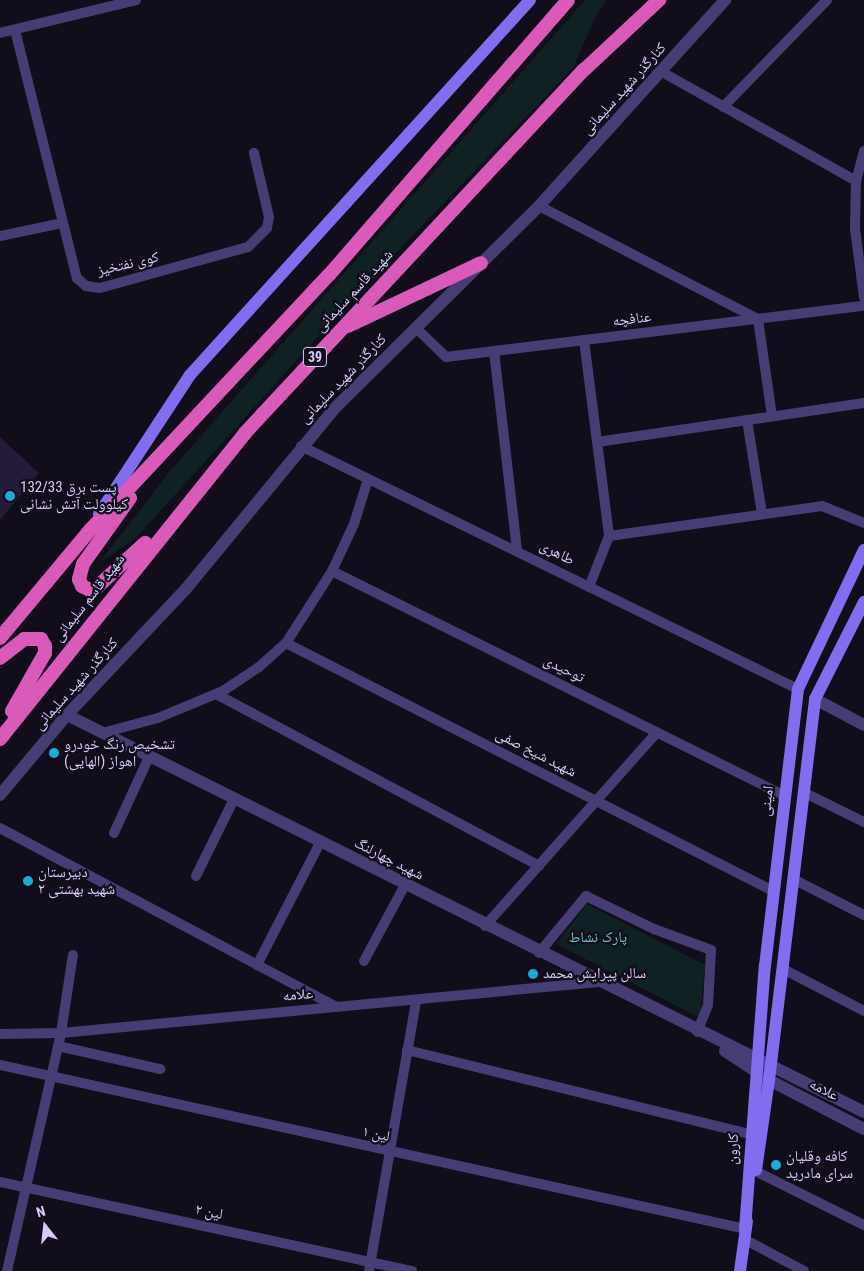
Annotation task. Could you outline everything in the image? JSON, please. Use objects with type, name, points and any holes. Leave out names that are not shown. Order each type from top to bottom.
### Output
[{"type":"highway","name":"شهید قاسم سلیمانی","points":[[0,638],[90,530],[329,275],[568,0]]},
{"type":"highway","name":"شهید قاسم سلیمانی","points":[[0,739],[181,510],[245,433],[584,70],[659,0]]},
{"type":"highway","points":[[340,330],[481,263]]},
{"type":"highway","points":[[156,460],[83,564],[79,579],[82,586],[90,590],[105,581],[181,510]]},
{"type":"highway","points":[[0,658],[24,639],[41,639],[44,646],[44,653],[26,689],[0,731]]},
{"type":"main road","points":[[90,530],[190,375],[530,0]]},
{"type":"main road","name":"امینی","points":[[756,1065],[773,891],[798,689],[864,550]]},
{"type":"main road","points":[[770,1080],[815,700],[860,621],[864,602]]},
{"type":"main road","points":[[836,608],[860,621]]},
{"type":"main road","points":[[798,689],[815,700]]},
{"type":"main road","name":"کارون","points":[[752,1169],[750,1134],[756,1065]]},
{"type":"main road","name":"کارون","points":[[740,1271],[752,1169],[770,1080]]},
{"type":"street","points":[[0,33],[136,0]]},
{"type":"street","name":"کنارگذر شهید سلیمانی","points":[[0,795],[67,715],[185,590],[301,446],[539,206],[725,0]]},
{"type":"street","points":[[723,107],[827,0]]},
{"type":"street","name":"کوی نفتخیز","points":[[15,30],[62,224],[77,278],[86,286],[100,288],[232,254],[248,248],[268,223],[254,153]]},
{"type":"street","points":[[662,72],[856,181]]},
{"type":"street","points":[[864,151],[856,181],[864,297]]},
{"type":"street","points":[[539,206],[758,319],[772,416]]},
{"type":"street","points":[[0,236],[62,224]]},
{"type":"street","name":"عنافچه","points":[[416,328],[446,357],[864,306]]},
{"type":"street","points":[[584,340],[609,536],[589,587]]},
{"type":"street","points":[[494,351],[517,551]]},
{"type":"street","points":[[597,442],[864,403]]},
{"type":"street","points":[[747,420],[762,514]]},
{"type":"street","name":"طاهری","points":[[301,446],[798,689]]},
{"type":"street","points":[[102,733],[158,718],[216,694],[259,667],[286,643],[332,571],[354,524],[368,479]]},
{"type":"street","points":[[609,536],[822,506],[864,523]]},
{"type":"street","name":"توحیدی","points":[[332,571],[784,795]]},
{"type":"street","name":"شهید شیخ صفی","points":[[286,643],[773,891]]},
{"type":"street","points":[[216,694],[538,866]]},
{"type":"street","points":[[815,700],[864,725]]},
{"type":"street","name":"شهید چهارلنگ","points":[[67,715],[697,1032],[756,1065]]},
{"type":"street","points":[[485,926],[657,732]]},
{"type":"street","points":[[114,833],[149,757]]},
{"type":"street","points":[[803,792],[864,822]]},
{"type":"street","points":[[196,876],[234,799]]},
{"type":"street","points":[[0,828],[337,1008]]},
{"type":"street","points":[[256,964],[320,843]]},
{"type":"street","points":[[793,879],[864,915]]},
{"type":"street","points":[[364,961],[405,886]]},
{"type":"street","points":[[539,953],[586,896],[687,944],[711,950],[708,1005],[697,1032]]},
{"type":"street","points":[[6,1271],[61,1033],[73,956]]},
{"type":"street","points":[[783,969],[864,1011]]},
{"type":"street","name":"علامه","points":[[0,1034],[61,1033],[416,1001],[598,982]]},
{"type":"street","points":[[369,1266],[416,1001]]},
{"type":"street","points":[[58,1046],[160,1069]]},
{"type":"street","points":[[407,1050],[750,1134]]},
{"type":"street","name":"لین ۱","points":[[0,1065],[745,1234],[804,1271]]},
{"type":"street","name":"علامه","points":[[756,1065],[771,1065],[864,1112]]},
{"type":"street","name":"علامه","points":[[756,1065],[770,1080],[864,1129]]},
{"type":"street","points":[[752,1169],[864,1225]]},
{"type":"street","name":"لین ۲","points":[[0,1182],[369,1266],[412,1271]]},
{"type":"green space","points":[[585,0],[606,0],[593,22],[574,67],[352,299],[136,538],[99,563],[170,471]]},
{"type":"green space","name":"پارک نشاط","points":[[587,904],[705,965],[700,1018],[556,944]]},
{"type":"building","name":"پست برق 132/33 کیلوولت آتش نشانی","points":[[0,437],[39,473],[0,520]]},
{"type":"place","name":"پست برق 132/33 کیلوولت آتش نشانی","points":[[10,496]]},
{"type":"place","name":"تشخیص رنگ خودرو اهواز (الهایی)","points":[[54,753]]},
{"type":"place","name":"دبیرستان شهید بهشتی ۲","points":[[28,881]]},
{"type":"place","name":"سالن پیرایش محمد","points":[[533,974]]},
{"type":"place","name":"کافه وقلیان سرای مادرید","points":[[776,1165]]}]
